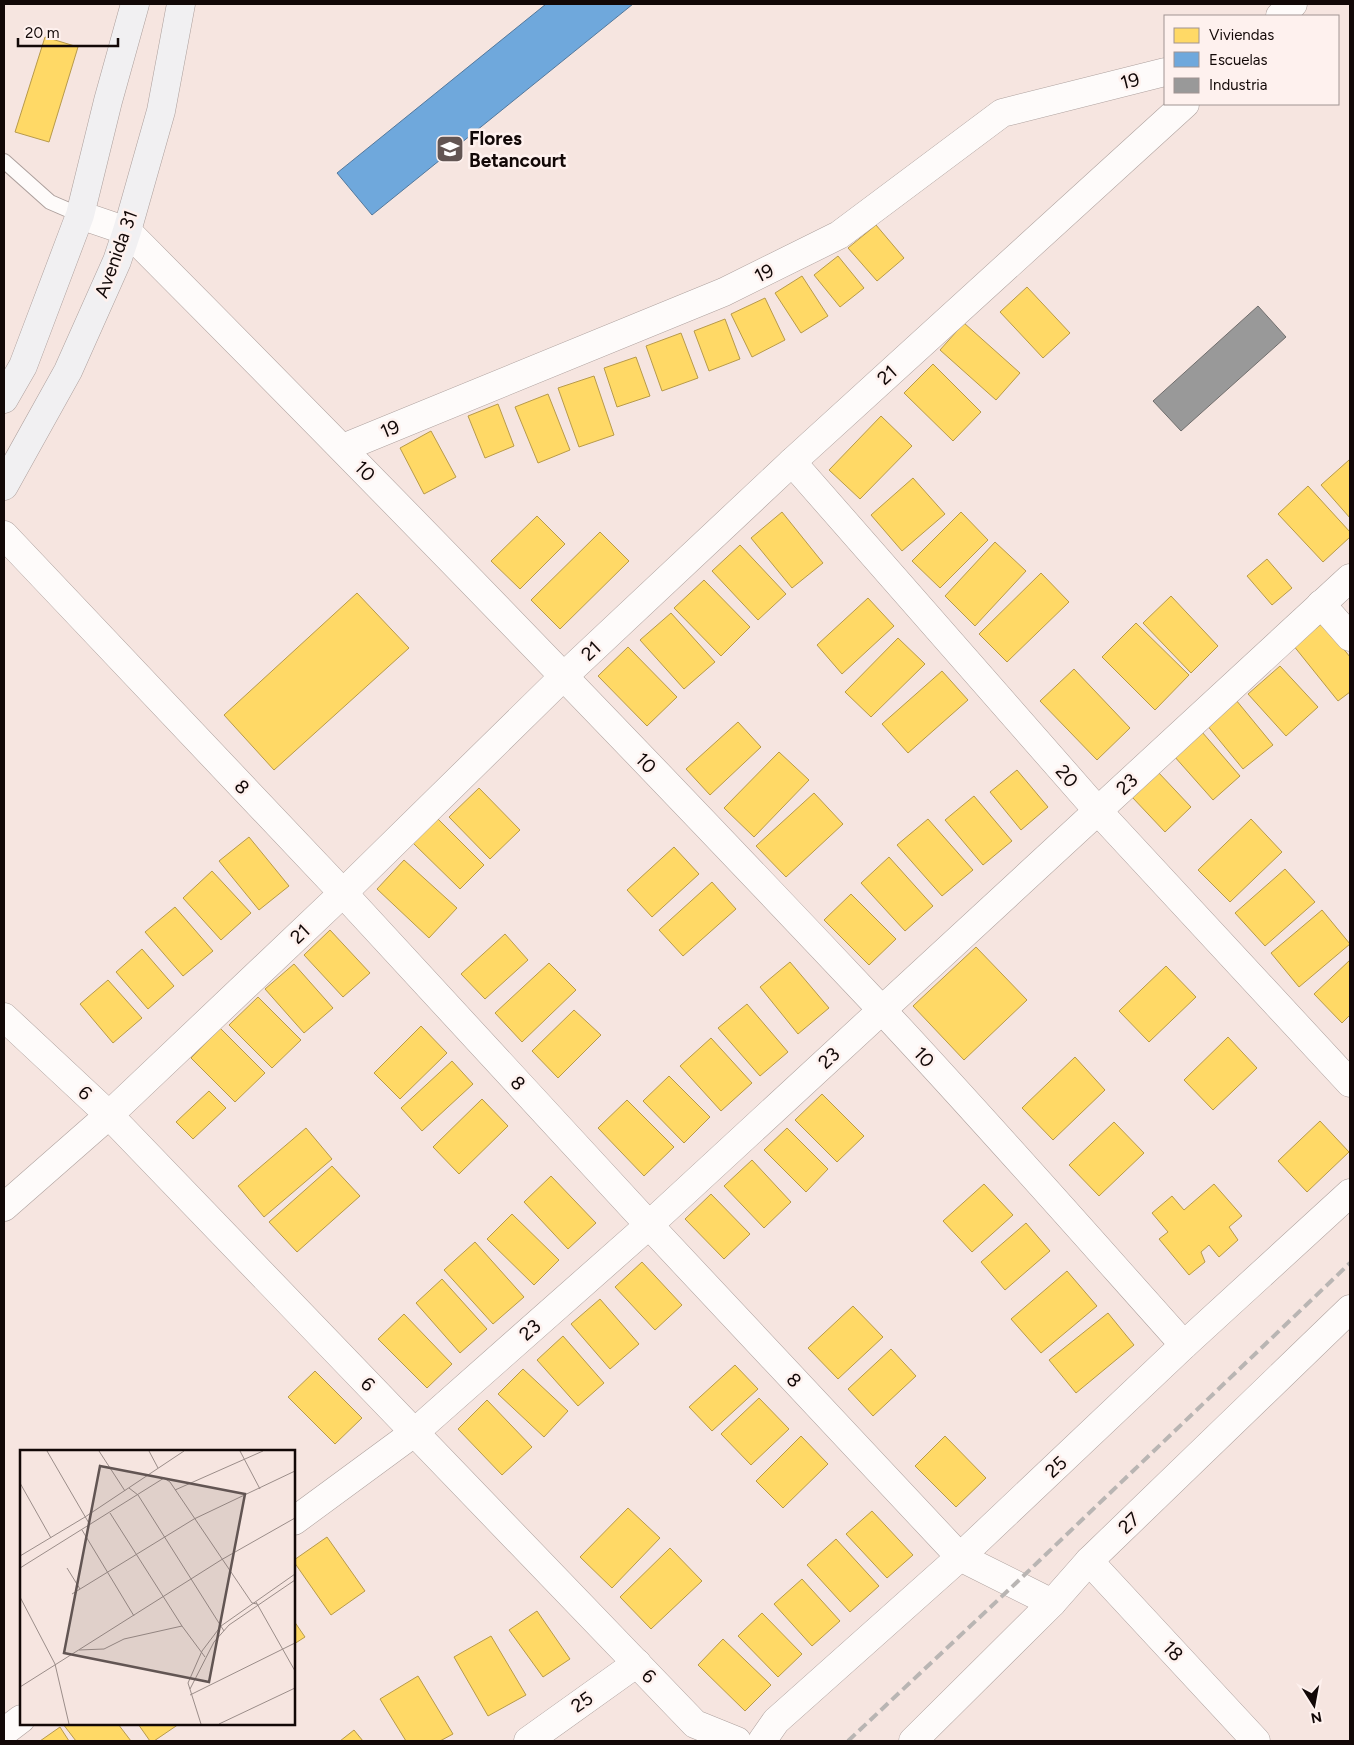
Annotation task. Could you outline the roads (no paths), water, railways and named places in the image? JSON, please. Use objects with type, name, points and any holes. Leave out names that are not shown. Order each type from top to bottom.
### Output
[{"type":"street","points":[[4,399],[23,366],[80,216],[108,100],[135,4]]},
{"type":"street","name":"Avenida 31","points":[[4,486],[68,371],[117,261],[160,111],[181,4]]},
{"type":"street","points":[[1281,15],[1293,4]]},
{"type":"street","name":"19","points":[[343,448],[724,292],[839,235],[1002,113],[1164,72]]},
{"type":"street","name":"21","points":[[4,1207],[108,1115],[343,893],[564,676],[792,462],[1184,105]]},
{"type":"street","name":"10","points":[[80,216],[127,231],[343,448],[564,676],[881,1010],[1184,1345]]},
{"type":"street","name":"20","points":[[792,462],[1098,811],[1350,1083]]},
{"type":"street","name":"8","points":[[4,536],[343,893],[649,1225],[960,1557],[1052,1603]]},
{"type":"street","name":"23","points":[[295,1519],[415,1432],[649,1225],[1350,578]]},
{"type":"street","points":[[1321,604],[1350,637]]},
{"type":"street","name":"6","points":[[4,1017],[108,1115],[695,1724],[737,1741]]},
{"type":"street","name":"25","points":[[762,1741],[776,1721],[960,1557],[1184,1345],[1347,1203]]},
{"type":"street","name":"27","points":[[913,1741],[1052,1603],[1090,1561],[1350,1308]]},
{"type":"street","name":"18","points":[[1090,1561],[1256,1741]]},
{"type":"street","name":"25","points":[[528,1741],[637,1664]]},
{"type":"street","points":[[4,1732],[20,1720]]},
{"type":"lane","points":[[4,161],[50,202],[80,216]]},
{"type":"railway","points":[[848,1741],[1350,1263]]},
{"type":"place","name":"Flores Betancourt","points":[[450,149]]}]
